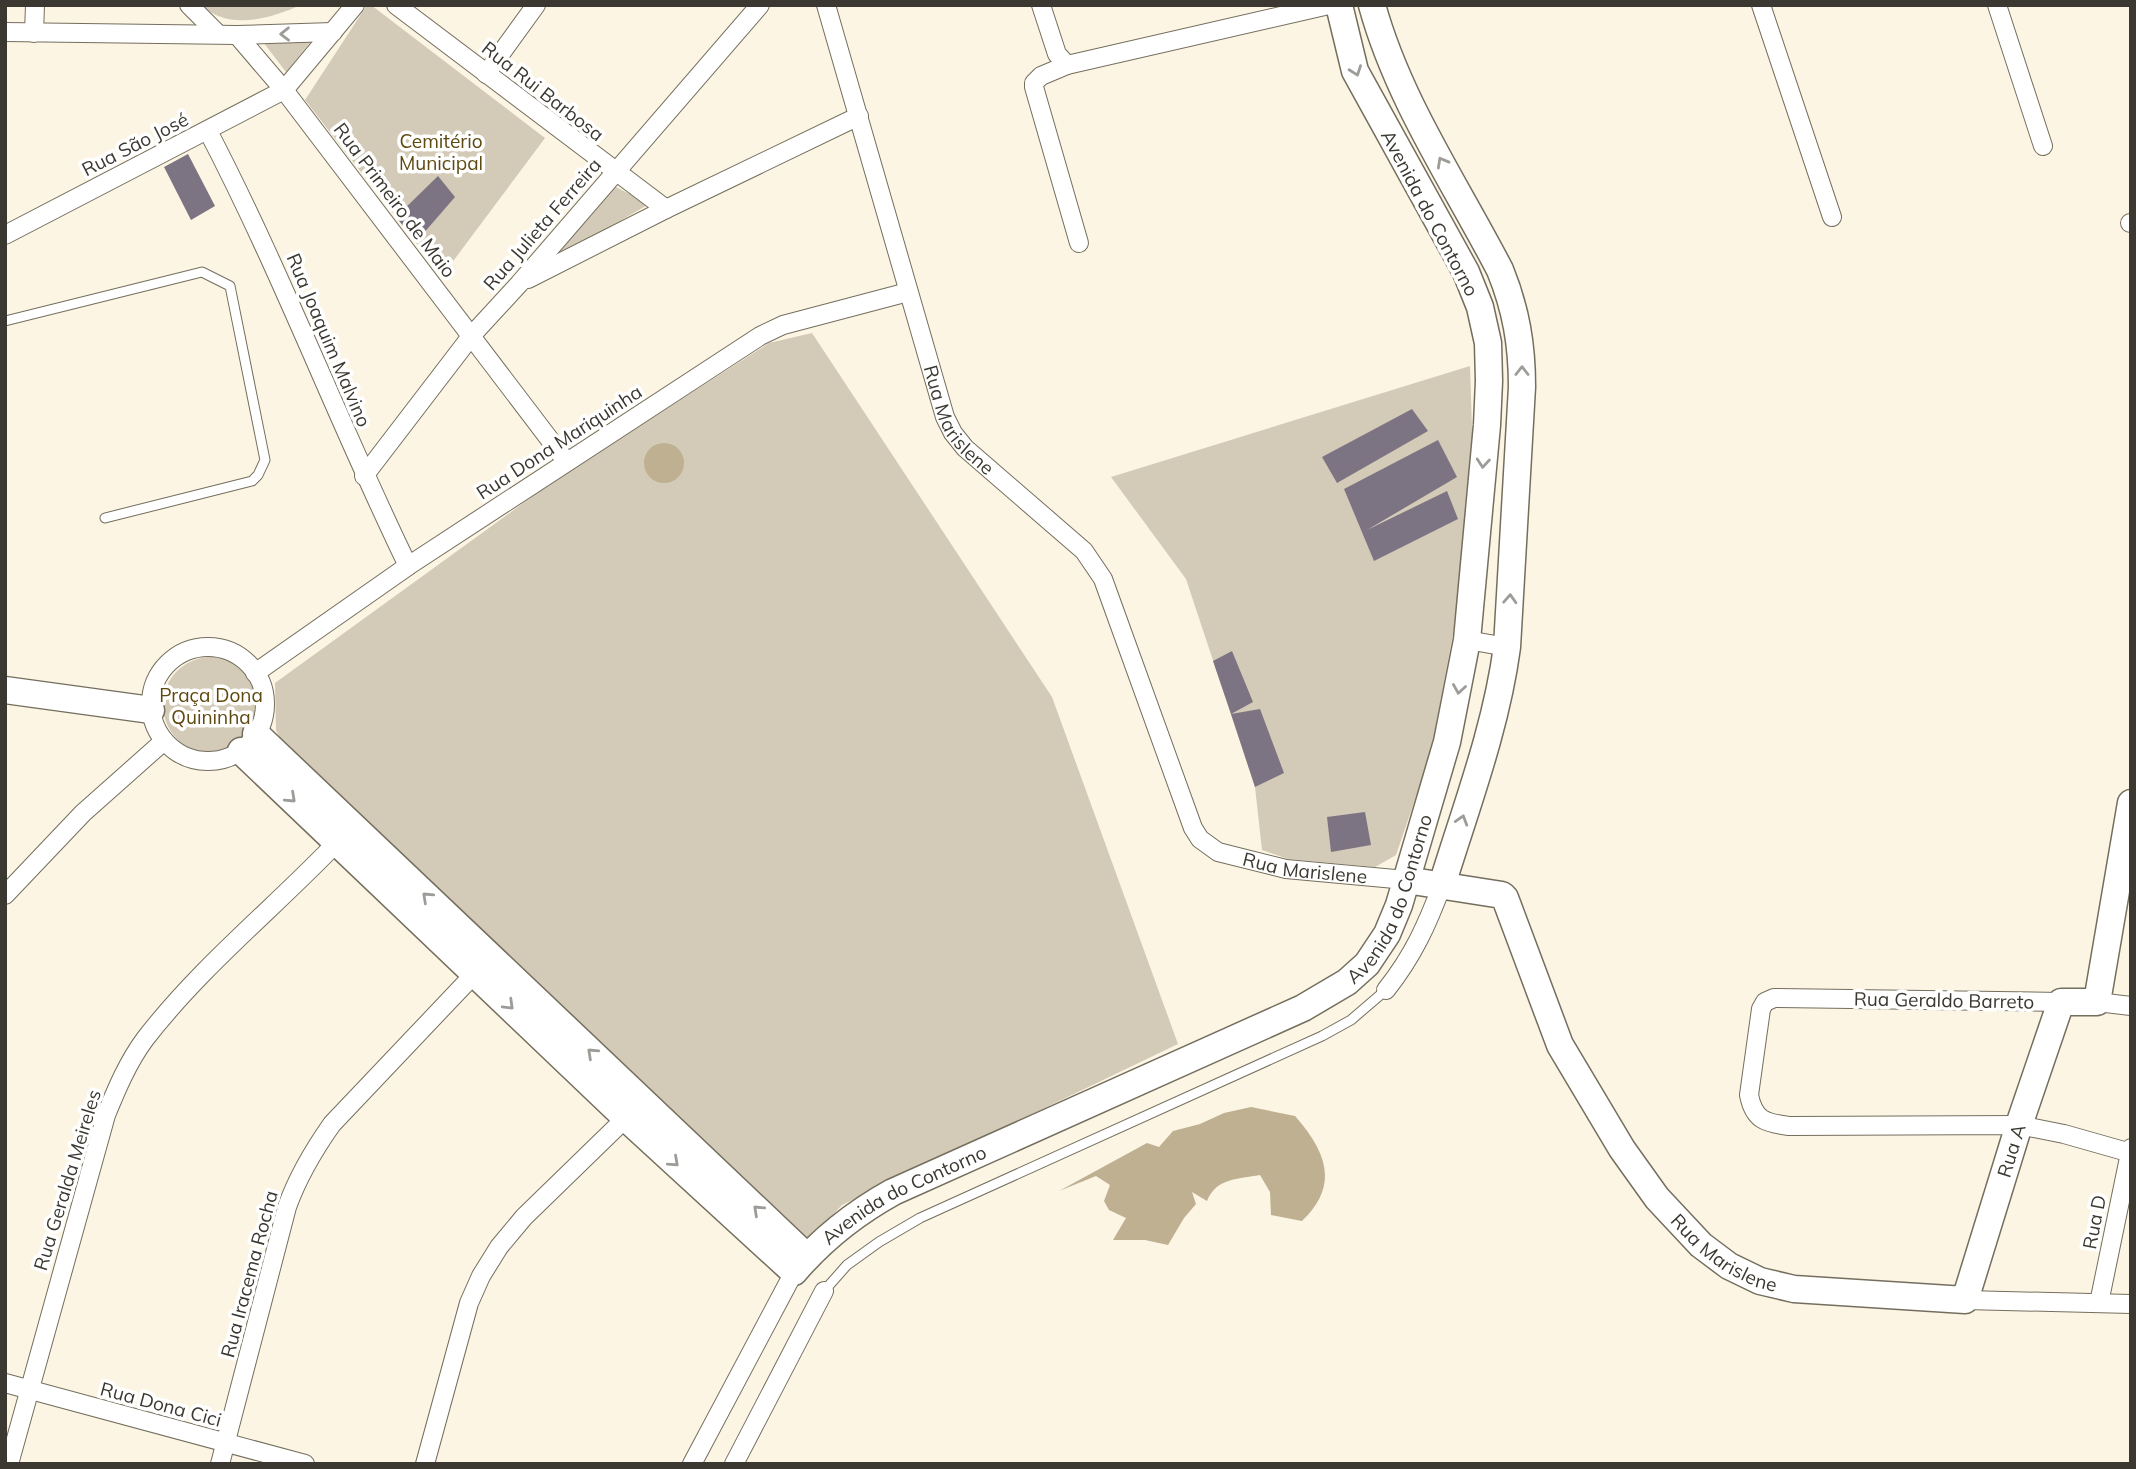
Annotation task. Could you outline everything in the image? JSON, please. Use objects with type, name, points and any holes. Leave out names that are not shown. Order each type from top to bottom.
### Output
[{"type":"street","points":[[34,33],[35,5]]},
{"type":"street","points":[[189,5],[218,34]]},
{"type":"street","points":[[284,90],[355,5]]},
{"type":"street","name":"Rua Rui Barbosa","points":[[396,5],[666,209]]},
{"type":"street","points":[[486,74],[536,5]]},
{"type":"street","name":"Rua Julieta Ferreira","points":[[364,476],[472,335],[760,5]]},
{"type":"street","name":"Rua Marislene","points":[[826,5],[945,417],[965,448],[1084,551],[1103,579],[1193,828],[1200,839],[1218,852],[1286,869],[1406,880],[1502,895],[1560,1045],[1622,1149],[1657,1198],[1701,1245],[1729,1266],[1749,1276],[1794,1289],[1965,1300],[2131,1304]]},
{"type":"street","points":[[1041,5],[1057,54],[1070,65]]},
{"type":"street","points":[[1079,243],[1034,87],[1034,83],[1041,76],[1070,65],[1329,5]]},
{"type":"street","name":"Avenida do Contorno","points":[[692,1464],[801,1264],[860,1210],[893,1192],[1323,998],[1348,982],[1367,964],[1387,934],[1399,905],[1447,742],[1467,640],[1488,392],[1488,344],[1480,307],[1466,272],[1355,71],[1339,5]]},
{"type":"street","points":[[1372,5],[1379,32],[1396,75],[1500,270],[1511,298],[1522,355],[1507,647],[1494,719],[1442,885],[1423,936],[1386,990]]},
{"type":"street","points":[[1761,5],[1832,217]]},
{"type":"street","points":[[1997,5],[2043,146]]},
{"type":"street","points":[[5,32],[237,35],[333,32]]},
{"type":"street","name":"Rua Primeiro de Maio","points":[[237,35],[284,90],[566,461]]},
{"type":"street","name":"Rua São José","points":[[5,235],[284,90]]},
{"type":"street","points":[[519,284],[666,209],[859,116]]},
{"type":"street","name":"Rua Joaquim Malvino","points":[[208,131],[265,244],[364,476],[408,566]]},
{"type":"street","name":"Rua Dona Mariquinha","points":[[255,673],[408,566],[566,461],[772,330],[908,292]]},
{"type":"street","points":[[1467,640],[1507,647]]},
{"type":"street","points":[[207,647],[226,650],[242,659],[255,673],[262,687],[265,704],[263,720],[249,742],[226,758],[210,762],[193,760],[164,741],[155,726],[151,710],[152,691],[160,673],[172,659],[189,650],[207,647]]},
{"type":"street","points":[[5,690],[151,710]]},
{"type":"street","points":[[5,895],[83,813],[164,741]]},
{"type":"street","points":[[249,742],[635,1110],[801,1264]]},
{"type":"street","points":[[2097,1002],[2125,860],[2131,803]]},
{"type":"street","name":"Rua Geralda Meireles","points":[[9,1464],[106,1115],[121,1079],[144,1040],[182,996],[345,834]]},
{"type":"street","name":"Rua Iracema Rocha","points":[[220,1464],[296,1181],[332,1124],[483,965]]},
{"type":"street","name":"Rua Geraldo Barreto","points":[[2019,1125],[1770,1124],[1759,1118],[1751,1107],[1749,1094],[1761,1009],[1765,1002],[1779,997],[2097,1002],[2131,1006]]},
{"type":"street","name":"Rua A","points":[[1965,1300],[2019,1125],[2061,1002]]},
{"type":"street","points":[[425,1464],[469,1303],[481,1276],[499,1247],[524,1217],[635,1110]]},
{"type":"street","points":[[2019,1125],[2130,1151]]},
{"type":"street","name":"Rua D","points":[[2099,1303],[2130,1151]]},
{"type":"street","points":[[734,1464],[824,1291]]},
{"type":"street","name":"Rua Dona Cici","points":[[5,1383],[305,1464]]},
{"type":"lane","points":[[5,321],[202,272],[230,286],[265,460],[258,475],[252,481],[105,518]]},
{"type":"lane","points":[[824,1291],[847,1265],[920,1218],[1322,1036],[1351,1020],[1386,990]]},
{"type":"green space","points":[[201,5],[301,5],[276,15],[237,20],[212,13]]},
{"type":"green space","name":"Cemitério Municipal","points":[[367,5],[371,5],[545,138],[442,276],[305,100]]},
{"type":"green space","points":[[312,40],[286,72],[263,42]]},
{"type":"green space","points":[[614,186],[649,204],[550,262],[600,199]]},
{"type":"green space","points":[[812,333],[1052,697],[1178,1044],[842,1205],[800,1249],[290,758],[276,730],[275,683],[551,483],[769,343]]},
{"type":"green space","points":[[1470,366],[1473,460],[1459,602],[1430,756],[1396,855],[1375,867],[1288,859],[1262,850],[1255,787],[1186,579],[1111,477]]},
{"type":"green space","name":"Praça Dona Quininha","points":[[211,657],[230,660],[245,671],[256,686],[259,705],[256,724],[245,739],[230,750],[211,753],[192,750],[177,739],[166,724],[163,705],[166,686],[177,671],[192,660]]},
{"type":"shaded area","points":[[664,443],[678,449],[684,463],[678,477],[664,483],[650,477],[644,463],[650,449]]},
{"type":"shaded area","points":[[1251,1107],[1295,1116],[1315,1142],[1321,1155],[1325,1181],[1314,1208],[1302,1221],[1271,1215],[1270,1192],[1260,1175],[1222,1184],[1211,1193],[1207,1201],[1192,1192],[1196,1204],[1168,1245],[1145,1240],[1113,1240],[1126,1218],[1109,1210],[1104,1201],[1110,1185],[1096,1176],[1059,1191],[1147,1143],[1159,1147],[1173,1131],[1200,1124],[1224,1113]]},
{"type":"building","points":[[188,154],[215,206],[191,220],[164,167]]},
{"type":"building","points":[[438,176],[455,197],[416,242],[396,217]]},
{"type":"building","points":[[1412,409],[1428,431],[1337,483],[1322,457]]},
{"type":"building","points":[[1438,440],[1457,477],[1367,530],[1447,491],[1458,519],[1374,561],[1344,489]]},
{"type":"building","points":[[1232,651],[1253,702],[1231,714],[1213,661]]},
{"type":"building","points":[[1260,709],[1284,773],[1255,787],[1231,714]]},
{"type":"building","points":[[1365,812],[1371,845],[1331,852],[1327,817]]}]
